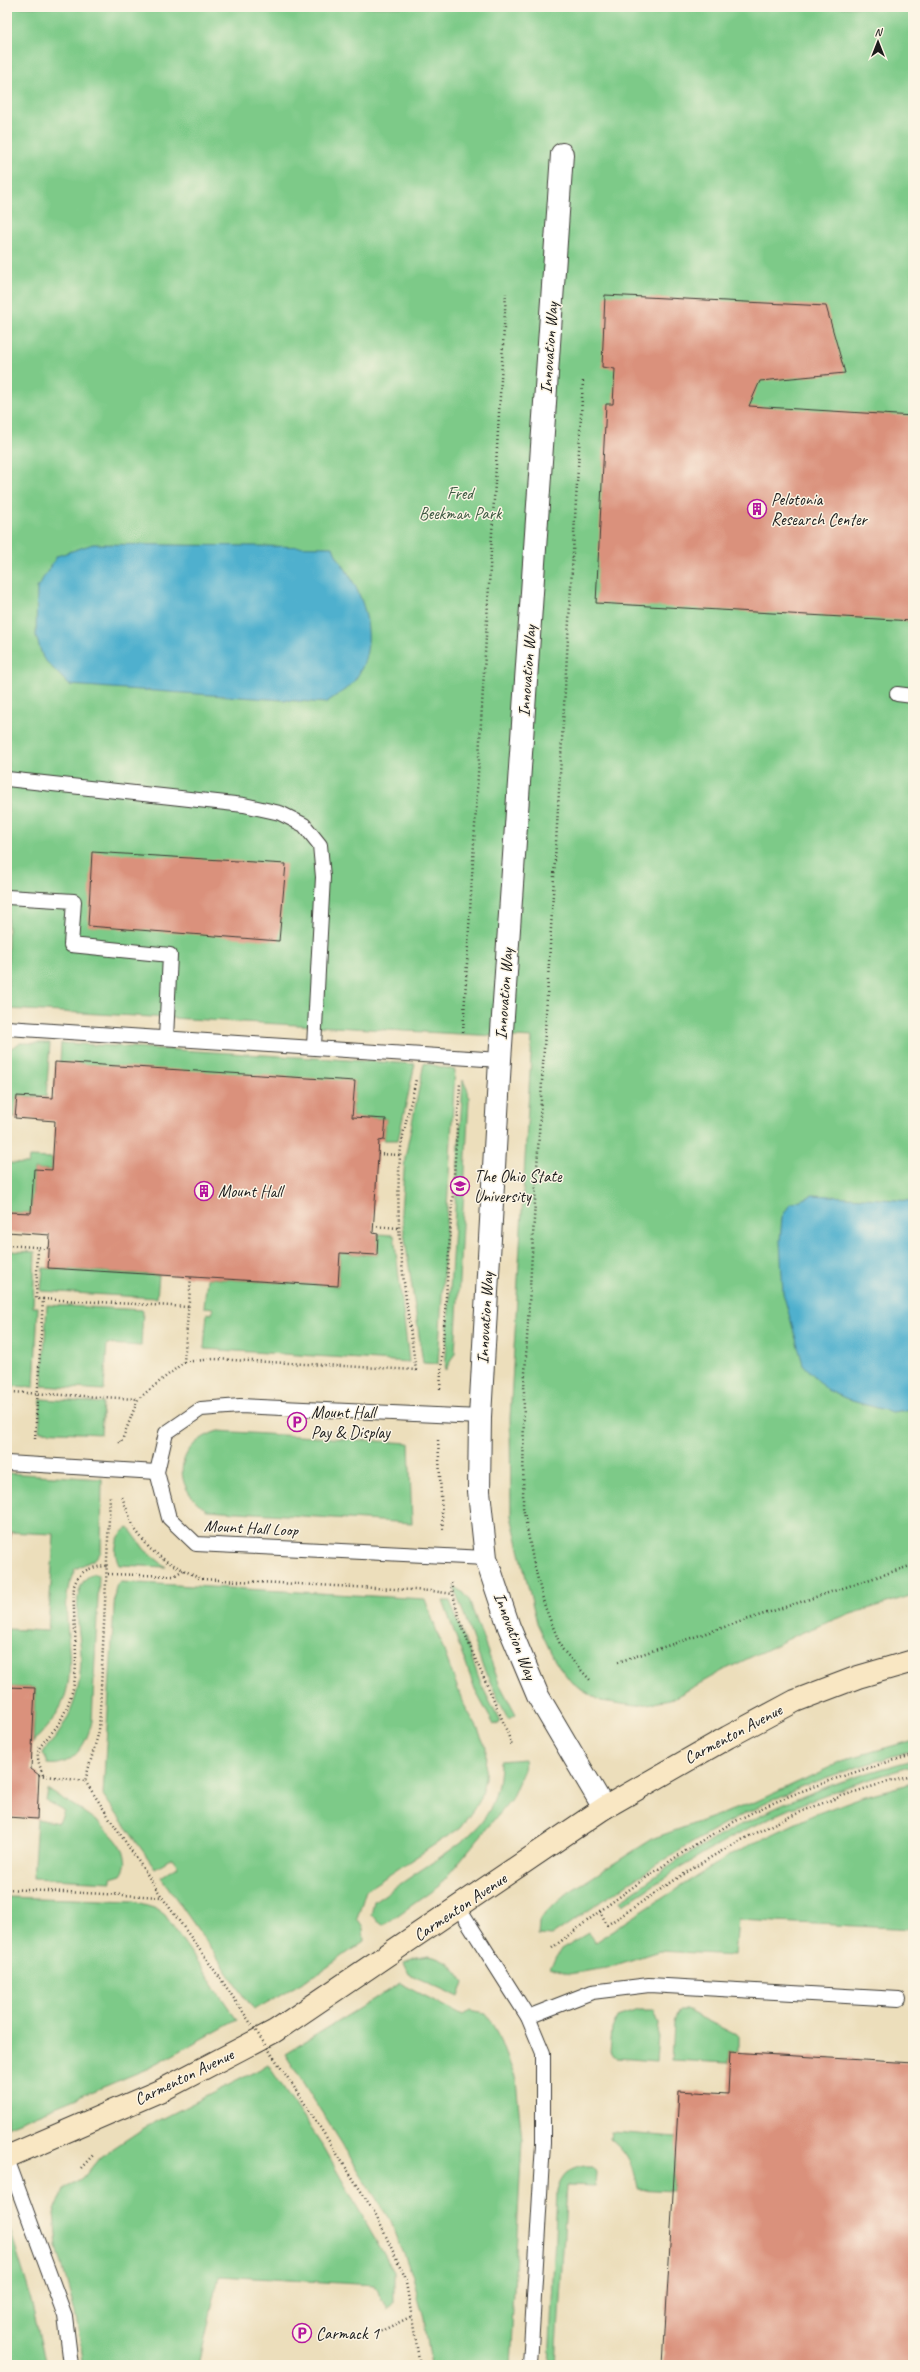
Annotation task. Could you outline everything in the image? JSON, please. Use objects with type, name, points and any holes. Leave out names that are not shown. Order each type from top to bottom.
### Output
[{"type":"street","name":"Innovation Way","points":[[562,154],[500,1060],[480,1417],[479,1491],[486,1558],[509,1627],[538,1696],[604,1808]]},
{"type":"street","name":"Carmenton Avenue","points":[[7,2158],[164,2089],[275,2031],[459,1908],[604,1808],[638,1787],[795,1701],[858,1677],[913,1661]]},
{"type":"lane","points":[[896,694],[913,696]]},
{"type":"lane","points":[[7,779],[244,805],[280,813],[304,825],[320,845],[323,877],[314,1046]]},
{"type":"lane","points":[[7,896],[74,901],[71,945],[170,955],[166,1038]]},
{"type":"lane","points":[[7,1028],[314,1046],[500,1060]]},
{"type":"lane","name":"Mount Hall Loop","points":[[480,1417],[247,1406],[201,1408],[166,1433],[157,1472],[169,1518],[196,1544],[486,1558]]},
{"type":"lane","points":[[7,1462],[157,1472]]},
{"type":"lane","points":[[459,1908],[528,2017],[543,2053],[543,2142],[530,2365]]},
{"type":"lane","points":[[528,2017],[592,1992],[649,1985],[899,1999]]},
{"type":"lane","points":[[7,2158],[65,2316],[71,2365]]},
{"type":"path","points":[[464,1012],[506,293]]},
{"type":"path","points":[[583,381],[524,1382],[522,1467],[523,1507],[547,1613],[562,1649],[591,1681]]},
{"type":"path","points":[[417,1075],[400,1155],[398,1228],[416,1370],[214,1359],[184,1362],[138,1398],[121,1443],[110,1491],[108,1574],[99,1732],[86,1781],[162,1897],[220,1978],[296,2090],[375,2213],[405,2277],[420,2365]]},
{"type":"path","points":[[440,1372],[460,1078]]},
{"type":"path","points":[[378,1154],[400,1155]]},
{"type":"path","points":[[373,1226],[398,1228]]},
{"type":"path","points":[[7,1245],[49,1248]]},
{"type":"path","points":[[38,1247],[36,1299],[189,1307]]},
{"type":"path","points":[[184,1362],[191,1277]]},
{"type":"path","points":[[34,1464],[44,1299]]},
{"type":"path","points":[[14,1435],[7,1435],[10,1392],[138,1398]]},
{"type":"path","points":[[28,1436],[43,1437]]},
{"type":"path","points":[[113,1442],[121,1443]]},
{"type":"path","points":[[438,1454],[440,1514]]},
{"type":"path","points":[[618,1662],[913,1565]]},
{"type":"path","points":[[86,1781],[41,1775],[38,1763],[38,1751],[42,1741],[55,1729],[66,1708],[74,1687],[74,1586],[77,1577],[84,1570],[93,1566],[108,1566]]},
{"type":"path","points":[[108,1574],[174,1576],[183,1570]]},
{"type":"path","points":[[453,1594],[469,1643],[503,1719],[512,1746]]},
{"type":"path","points":[[552,1948],[600,1911],[666,1864],[715,1833],[763,1808],[850,1773],[913,1755]]},
{"type":"path","points":[[600,1911],[607,1925],[727,1848],[799,1812],[888,1781],[913,1776]]},
{"type":"path","points":[[7,1889],[162,1897]]},
{"type":"path","points":[[377,2333],[412,2316]]},
{"type":"green space","name":"Fred Beekman Park","points":[[7,7],[913,7],[913,1595],[838,1618],[801,1633],[724,1670],[670,1700],[636,1706],[601,1701],[572,1683],[555,1661],[537,1623],[511,1516],[510,1418],[532,1038],[8,1009]]},
{"type":"green space","points":[[20,1043],[50,1043],[46,1097],[17,1096],[15,1118],[7,1113],[7,1050]]},
{"type":"green space","points":[[61,1043],[415,1064],[398,1140],[384,1140],[386,1119],[352,1117],[355,1082],[60,1063]]},
{"type":"green space","points":[[424,1063],[455,1070],[438,1364],[423,1363],[401,1211],[405,1158]]},
{"type":"green space","points":[[463,1080],[468,1091],[469,1100],[455,1353],[445,1371]]},
{"type":"green space","points":[[29,1157],[52,1158],[52,1170],[34,1169],[31,1213],[8,1212],[7,1217],[7,1163],[28,1164]]},
{"type":"green space","points":[[378,1234],[394,1235],[409,1362],[204,1349],[207,1313],[212,1314],[213,1308],[204,1307],[207,1278],[338,1286],[340,1253],[377,1255]]},
{"type":"green space","points":[[8,1251],[35,1252],[33,1307],[38,1307],[34,1387],[7,1386]]},
{"type":"green space","points":[[43,1268],[159,1275],[157,1298],[41,1291]]},
{"type":"green space","points":[[47,1305],[143,1310],[141,1346],[107,1344],[104,1390],[42,1386]]},
{"type":"green space","points":[[41,1399],[103,1403],[101,1434],[39,1431]]},
{"type":"green space","points":[[218,1431],[409,1443],[412,1523],[207,1510],[195,1500],[187,1489],[183,1478],[182,1466],[186,1455],[193,1445],[204,1437]]},
{"type":"green space","points":[[7,1473],[102,1479],[101,1552],[95,1559],[75,1569],[68,1589],[68,1686],[58,1711],[33,1743],[35,1688],[7,1687],[7,1629],[48,1631],[54,1534],[7,1532]]},
{"type":"green space","points":[[129,1528],[145,1550],[166,1567],[119,1565],[116,1554],[116,1544],[121,1534]]},
{"type":"green space","points":[[94,1574],[99,1576],[92,1721],[90,1730],[82,1746],[71,1758],[56,1764],[47,1764],[43,1753],[64,1725],[76,1697],[81,1666],[77,1610],[78,1597],[81,1587],[86,1579]]},
{"type":"green space","points":[[121,1582],[425,1599],[463,1703],[477,1727],[486,1748],[485,1779],[479,1802],[460,1828],[366,1890],[357,1919],[363,1928],[364,1941],[322,1971],[254,2010],[161,1877],[178,1866],[172,1858],[155,1868],[103,1795],[115,1591],[117,1584]]},
{"type":"green space","points":[[454,1587],[464,1593],[469,1600],[499,1683],[516,1715],[508,1719],[482,1665]]},
{"type":"green space","points":[[443,1601],[450,1601],[482,1686],[500,1722],[494,1725],[476,1692]]},
{"type":"green space","points":[[913,1740],[913,1750],[812,1783],[733,1820],[671,1856],[610,1895],[551,1936],[538,1935],[539,1922],[546,1912],[569,1892],[654,1838],[755,1802],[850,1758]]},
{"type":"green space","points":[[525,1759],[522,1774],[511,1799],[439,1886],[384,1925],[371,1915],[374,1902],[448,1852],[482,1822],[495,1796],[499,1780],[500,1761]]},
{"type":"green space","points":[[913,1760],[913,1766],[832,1792],[772,1817],[703,1854],[623,1905],[620,1901],[690,1853],[770,1810],[826,1787]]},
{"type":"green space","points":[[913,1783],[913,1929],[738,1920],[735,1955],[659,1951],[606,1968],[569,1974],[550,1967],[561,1949],[588,1933],[595,1942],[729,1855],[813,1815],[864,1796]]},
{"type":"green space","points":[[48,1790],[87,1814],[114,1837],[123,1850],[126,1863],[121,1875],[111,1878],[111,1882],[33,1878],[37,1819],[59,1823],[64,1811],[46,1801]]},
{"type":"green space","points":[[7,1897],[133,1901],[154,1907],[165,1915],[237,2020],[149,2068],[7,2127]]},
{"type":"green space","points":[[427,1956],[445,1961],[457,1972],[464,1982],[459,1997],[409,1974],[404,1963]]},
{"type":"green space","points":[[400,1983],[462,2015],[470,2010],[486,2013],[500,2038],[516,2080],[522,2141],[510,2365],[431,2365],[424,2319],[412,2274],[391,2222],[285,2054]]},
{"type":"green space","points":[[638,2010],[654,2010],[659,2024],[656,2061],[617,2058],[610,2052],[612,2029],[617,2017]]},
{"type":"green space","points":[[678,2010],[686,2010],[738,2036],[738,2053],[730,2052],[729,2063],[672,2060],[674,2023]]},
{"type":"green space","points":[[268,2065],[321,2143],[394,2272],[394,2302],[387,2310],[375,2285],[219,2276],[199,2365],[84,2365],[75,2312],[57,2246],[54,2213],[64,2189],[83,2178],[100,2157],[144,2128]]},
{"type":"green space","points":[[611,2132],[677,2137],[673,2191],[637,2189],[632,2166],[626,2155],[610,2138]]},
{"type":"green space","points":[[584,2166],[592,2166],[596,2171],[595,2186],[567,2185],[556,2365],[549,2365],[557,2191],[566,2174],[574,2169]]},
{"type":"green space","points":[[7,2219],[28,2288],[46,2365],[7,2365]]},
{"type":"water","points":[[93,544],[333,547],[337,557],[355,585],[365,612],[368,626],[368,640],[362,667],[352,683],[326,703],[69,685],[43,658],[36,636],[37,588],[57,556]]},
{"type":"water","points":[[813,1195],[913,1201],[913,1409],[892,1412],[852,1401],[827,1390],[803,1364],[783,1293],[780,1241],[782,1217],[790,1204]]},
{"type":"building","name":"Pelotonia Research Center","points":[[605,295],[826,306],[845,373],[760,381],[749,406],[913,416],[913,621],[596,603],[606,404],[613,404],[615,369],[602,367]]},
{"type":"building","points":[[92,852],[286,864],[279,941],[88,926]]},
{"type":"building","name":"Mount Hall","points":[[55,1062],[355,1081],[352,1117],[386,1119],[384,1140],[379,1141],[373,1233],[378,1234],[377,1255],[340,1253],[338,1286],[48,1268],[50,1235],[7,1232],[7,1212],[31,1213],[34,1169],[52,1170],[55,1121],[15,1118],[17,1096],[53,1098]]},
{"type":"building","points":[[7,1532],[11,1532],[8,1581],[7,1581]]},
{"type":"building","points":[[7,1687],[35,1688],[31,1769],[39,1775],[37,1819],[7,1817]]},
{"type":"building","points":[[730,2052],[913,2063],[913,2365],[663,2365],[679,2091],[728,2094]]},
{"type":"place","name":"Pelotonia Research Center","points":[[757,509]]},
{"type":"place","name":"The Ohio State University","points":[[460,1186]]},
{"type":"place","name":"Mount Hall","points":[[204,1191]]},
{"type":"place","name":"Mount Hall Pay & Display","points":[[297,1422]]},
{"type":"place","name":"Carmack 1","points":[[302,2333]]}]
